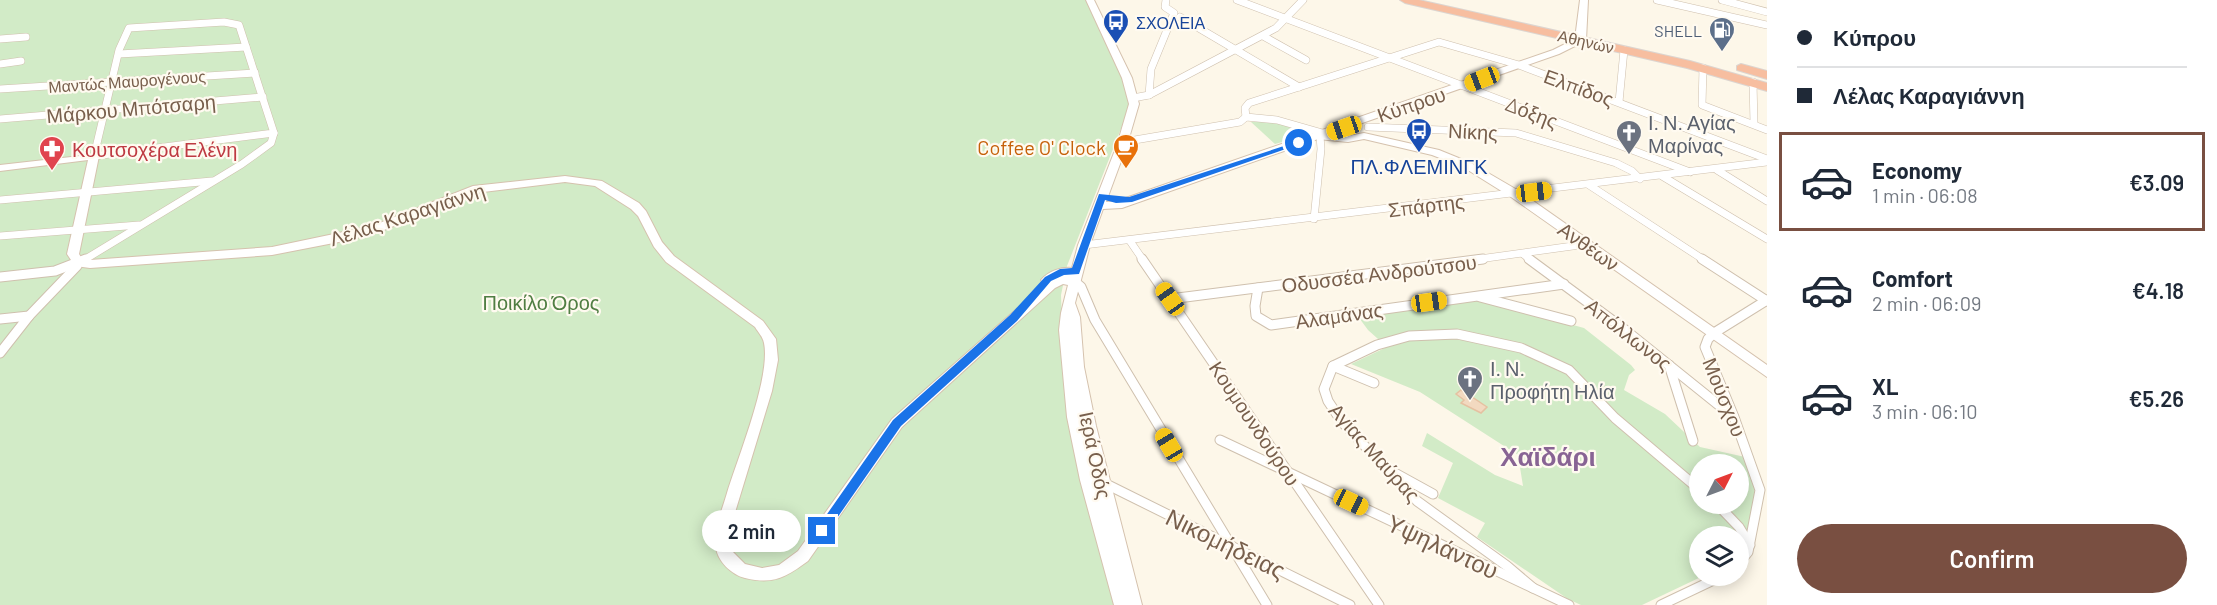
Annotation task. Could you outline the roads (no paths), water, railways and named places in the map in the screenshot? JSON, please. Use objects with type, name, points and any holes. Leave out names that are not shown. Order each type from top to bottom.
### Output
[{"type":"highway","name":"Αθηνών","points":[[1405,0],[1559,35],[1581,36],[1624,50],[1703,68],[1767,87]]},
{"type":"highway","name":"Αθηνών","points":[[1440,0],[1581,36],[1767,75]]},
{"type":"highway","points":[[1559,35],[1564,45],[1560,51]]},
{"type":"street","points":[[1090,0],[1116,53],[1133,98],[1149,94],[1263,36],[1286,20],[1303,0]]},
{"type":"street","points":[[1149,94],[1151,69],[1174,13],[1165,7],[1166,0]]},
{"type":"street","name":"Δόξης","points":[[1236,0],[1692,173]]},
{"type":"street","points":[[1581,36],[1584,0]]},
{"type":"street","points":[[1657,0],[1671,1],[1731,15],[1767,26],[1767,11],[1722,0]]},
{"type":"street","points":[[1731,15],[1732,1]]},
{"type":"street","points":[[1180,16],[1299,87]]},
{"type":"street","points":[[79,263],[73,254],[78,230],[119,54],[129,28],[187,23],[236,23],[255,73],[274,135]]},
{"type":"street","points":[[0,39],[26,36]]},
{"type":"street","points":[[1263,36],[1306,60]]},
{"type":"street","name":"Κύπρου","points":[[1365,128],[1463,86],[1560,51],[1581,36]]},
{"type":"street","name":"Ελπίδος","points":[[1389,57],[1439,42],[1519,65],[1767,161]]},
{"type":"street","points":[[119,54],[246,47]]},
{"type":"street","points":[[1619,102],[1624,50]]},
{"type":"street","points":[[1246,117],[1245,108],[1249,103],[1389,57]]},
{"type":"street","points":[[0,64],[21,61]]},
{"type":"street","points":[[1703,68],[1701,105],[1767,130]]},
{"type":"street","name":"Μαντώς Μαυρογένους","points":[[0,89],[255,73]]},
{"type":"street","points":[[1753,82],[1754,124]]},
{"type":"street","name":"Μάρκου Μπότσαρη","points":[[0,119],[263,97]]},
{"type":"street","name":"Ιερά Οδός","points":[[1122,605],[1078,443],[1067,367],[1066,316],[1084,245],[1133,111],[1133,98]]},
{"type":"street","points":[[1123,142],[1240,122],[1246,117],[1277,120],[1323,135]]},
{"type":"street","name":"Ανθέων","points":[[1323,135],[1348,139],[1365,128],[1450,157],[1482,173],[1587,244],[1767,372]]},
{"type":"street","name":"Νίκης","points":[[1365,128],[1516,134],[1551,142],[1616,163],[1632,171],[1640,179]]},
{"type":"street","points":[[0,168],[274,135]]},
{"type":"street","points":[[0,277],[55,271],[79,263],[215,181],[265,148],[274,135]]},
{"type":"street","points":[[1101,201],[1109,207],[1323,135]]},
{"type":"street","points":[[1314,219],[1323,135]]},
{"type":"street","points":[[0,173],[94,158]]},
{"type":"street","name":"Σπάρτης","points":[[1084,245],[1717,170],[1767,161]]},
{"type":"street","points":[[1717,170],[1767,201]]},
{"type":"street","points":[[1662,176],[1767,239]]},
{"type":"street","name":"Λέλας Καραγιάννη","points":[[79,263],[106,264],[272,250],[344,237],[375,228],[473,190],[565,179],[598,183],[635,206],[670,260],[759,324],[770,339],[772,360],[766,391],[726,519],[723,546],[725,555],[741,570],[762,575],[782,571],[803,556],[897,423],[1025,306],[1059,281],[1075,276]]},
{"type":"street","points":[[0,200],[215,181]]},
{"type":"street","points":[[1589,185],[1767,300],[1714,333]]},
{"type":"street","points":[[0,236],[142,225]]},
{"type":"street","name":"Κουμουνδούρου","points":[[1130,241],[1379,605]]},
{"type":"street","name":"Οδυσσέα Ανδρούτσου","points":[[1170,299],[1587,244]]},
{"type":"street","name":"Απόλλωνος","points":[[1523,254],[1734,417]]},
{"type":"street","points":[[0,353],[29,316],[79,263]]},
{"type":"street","name":"Λέλας Καραγιάννη","points":[[1025,306],[1048,279],[1063,271],[1075,276]]},
{"type":"street","points":[[1075,276],[1100,327],[1267,605]]},
{"type":"street","name":"Αλαμάνας","points":[[1258,288],[1253,311],[1258,320],[1271,325],[1564,284]]},
{"type":"street","points":[[1046,289],[1058,290],[1069,301]]},
{"type":"street","points":[[1474,296],[1571,321]]},
{"type":"street","name":"Ιερά Οδός","points":[[1069,301],[1074,317],[1081,383],[1102,482],[1134,605]]},
{"type":"street","points":[[0,319],[29,316]]},
{"type":"street","name":"Μούσχου","points":[[1714,333],[1708,339],[1705,347],[1734,417],[1760,490],[1750,545]]},
{"type":"street","points":[[1333,366],[1377,345],[1409,336],[1456,334],[1521,348],[1569,370],[1615,418],[1689,481]]},
{"type":"street","points":[[1669,365],[1692,441]]},
{"type":"street","points":[[1333,366],[1374,383]]},
{"type":"street","name":"Αγίας Μαύρας","points":[[1333,366],[1324,389],[1328,401],[1342,422],[1417,501],[1533,588]]},
{"type":"street","name":"Υψηλάντου","points":[[1220,440],[1569,605]]},
{"type":"street","points":[[1382,466],[1433,494]]},
{"type":"street","name":"Νικομήδειας","points":[[1102,482],[1350,605]]},
{"type":"street","points":[[1727,514],[1739,527],[1750,545]]},
{"type":"street","points":[[1661,605],[1701,586]]},
{"type":"place","name":"ΣΧΟΛΕΙΑ","points":[[1116,45]]},
{"type":"place","name":"SHELL","points":[[1722,53]]},
{"type":"place","name":"ΠΛ.ΦΛΕΜΙΝΓΚ","points":[[1419,154]]},
{"type":"place","name":"Ι. Ν. Αγίας Μαρίνας","points":[[1629,156]]},
{"type":"place","name":"Coffee O' Clock","points":[[1126,170]]},
{"type":"place","name":"Κουτσοχέρα Ελένη","points":[[52,172]]},
{"type":"place","name":"Ι. Ν. Προφήτη Ηλία","points":[[1470,402]]},
{"type":"district","name":"Χαϊδάρι","points":[[1548,455]]},
{"type":"park label","name":"Ποικίλο Όρος","points":[[541,302]]}]
